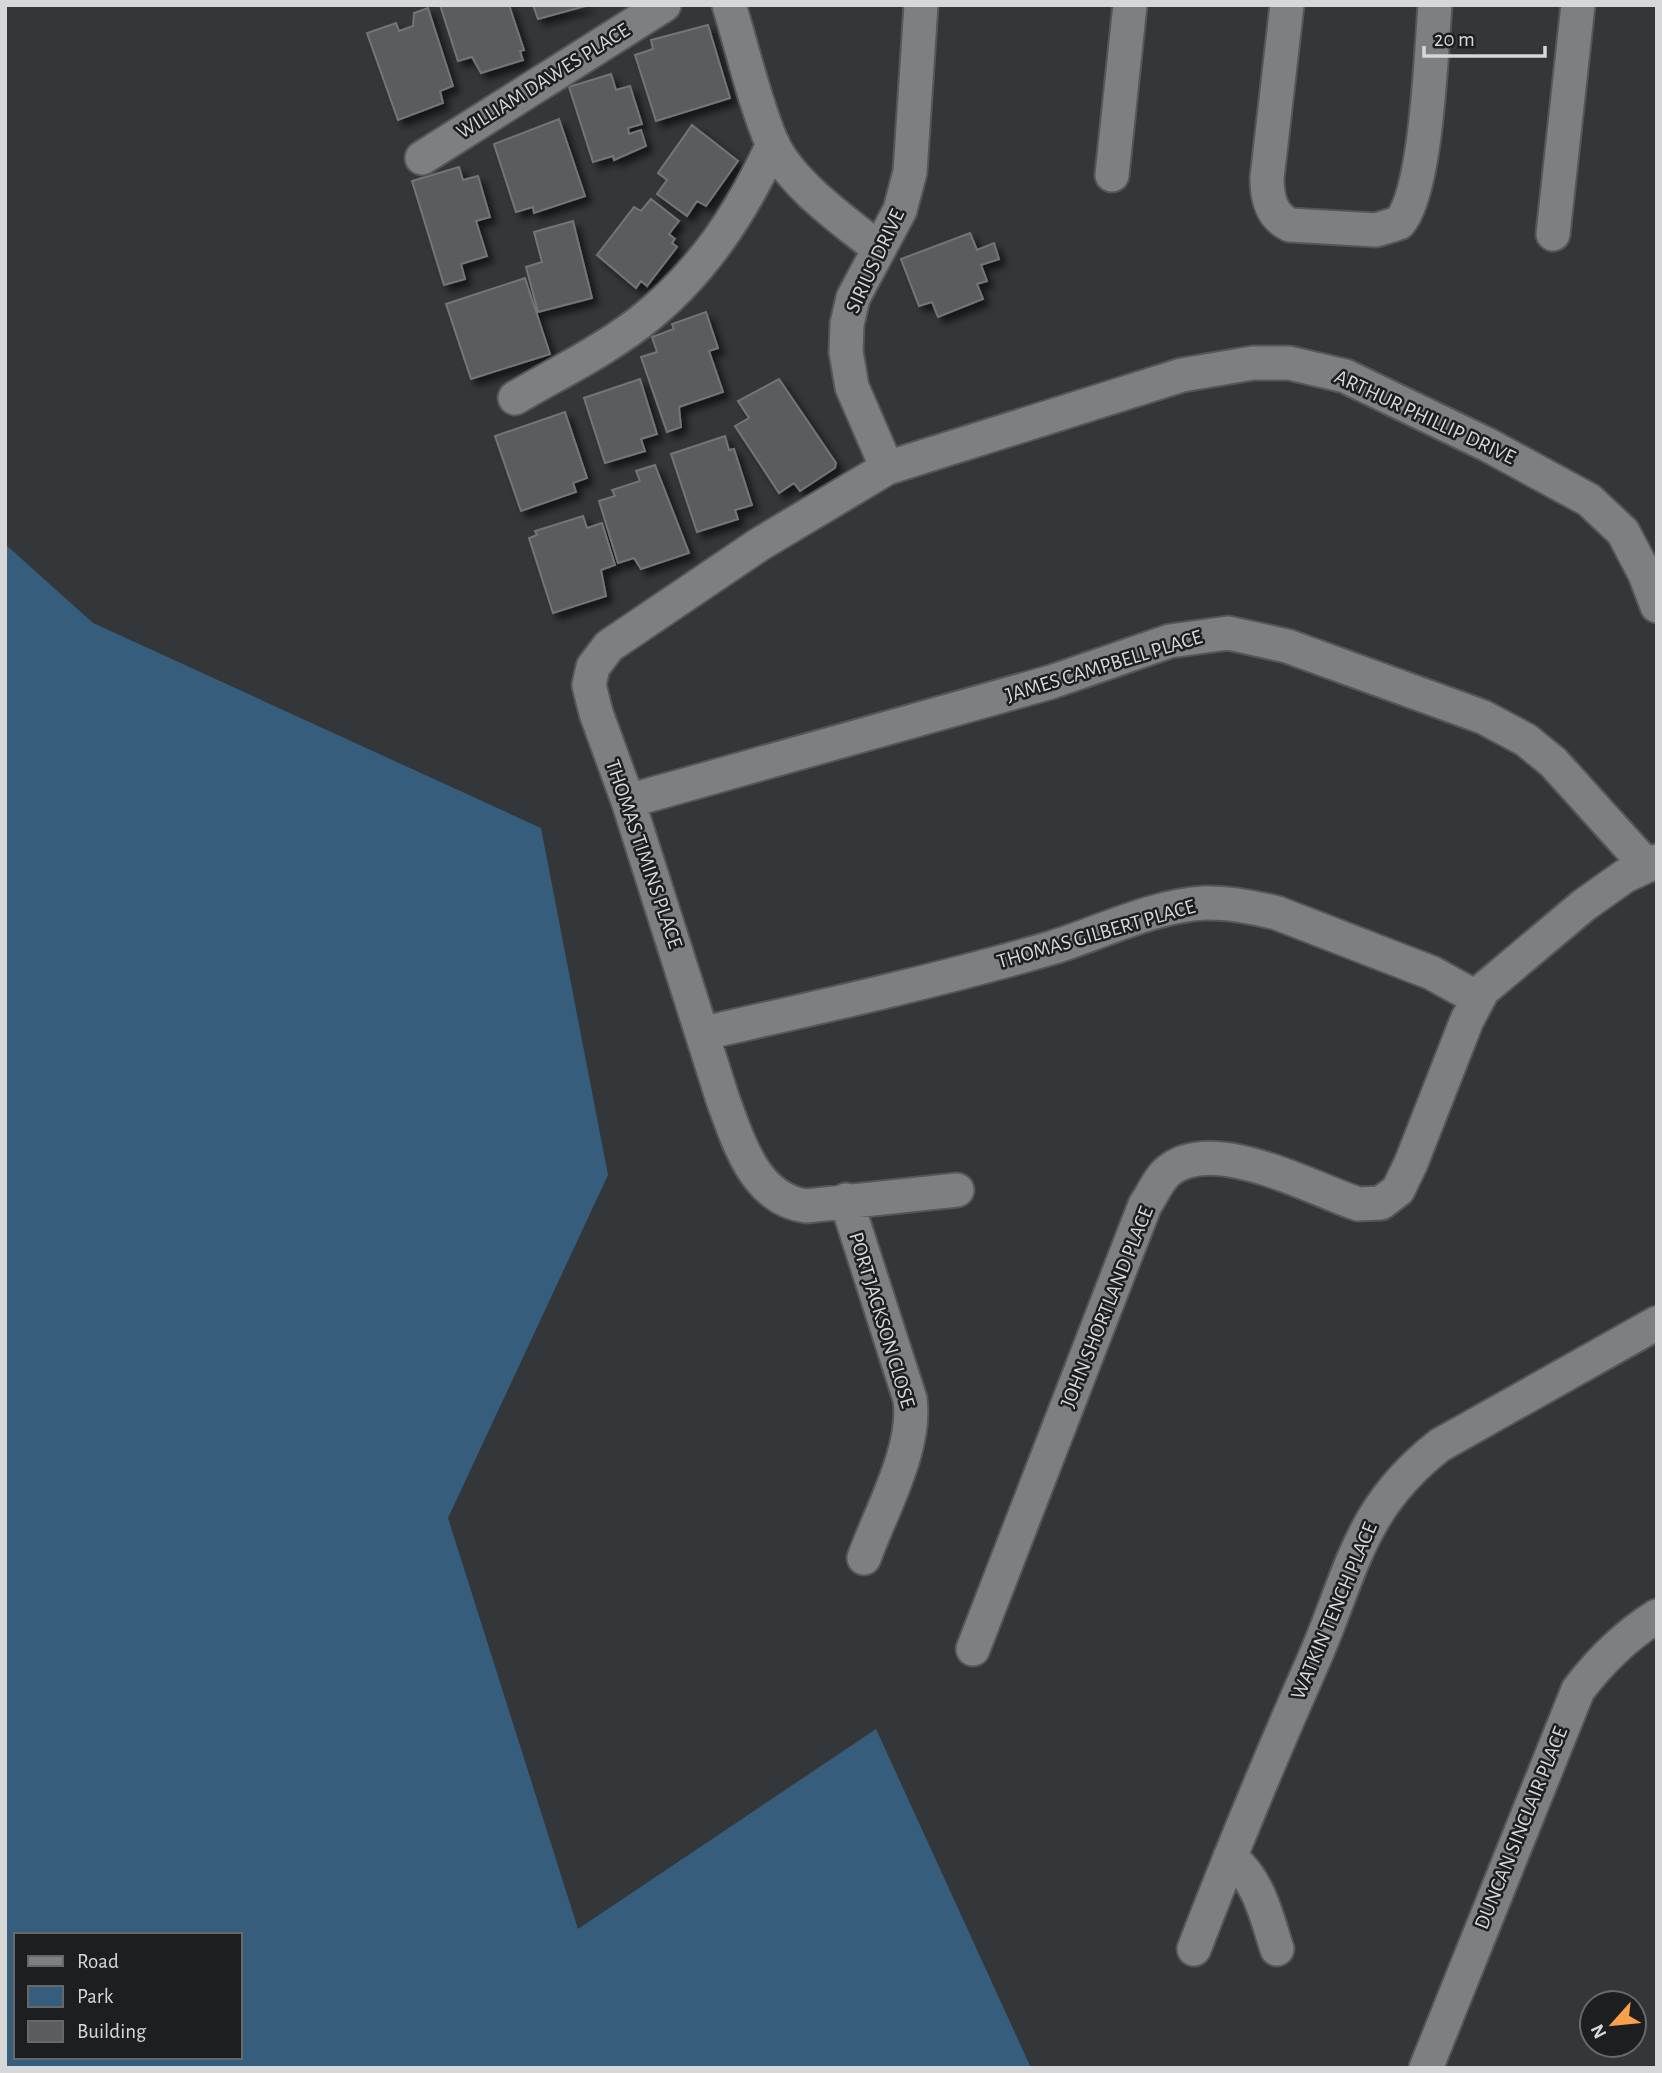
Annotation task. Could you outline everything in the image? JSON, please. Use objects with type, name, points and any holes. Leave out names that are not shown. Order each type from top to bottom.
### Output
[{"type":"street","name":"WILLIAM DAWES PLACE","points":[[422,158],[664,5]]},
{"type":"street","points":[[729,5],[773,144],[830,211],[878,248]]},
{"type":"street","name":"SIRIUS DRIVE","points":[[887,468],[852,387],[846,352],[846,324],[853,298],[900,210],[910,172],[921,5]]},
{"type":"street","points":[[1112,175],[1130,5]]},
{"type":"street","points":[[1287,5],[1267,178],[1272,209],[1281,221],[1290,225],[1377,230],[1399,223],[1412,202],[1421,152],[1435,5]]},
{"type":"street","points":[[1553,234],[1578,5]]},
{"type":"street","points":[[515,398],[638,324],[671,296],[727,230],[758,178],[773,144]]},
{"type":"street","name":"ARTHUR PHILLIP DRIVE","points":[[887,468],[1182,375],[1223,366],[1289,363],[1357,381],[1507,455],[1588,500],[1623,532],[1645,574],[1657,606]]},
{"type":"street","name":"THOMAS TIMINS PLACE","points":[[887,468],[760,544],[628,630],[600,655],[589,685],[735,1132],[761,1181],[789,1203],[806,1206],[957,1190]]},
{"type":"street","name":"JAMES CAMPBELL PLACE","points":[[628,801],[1051,682],[1170,641],[1228,633],[1287,646],[1483,718],[1527,740],[1562,771],[1652,864]]},
{"type":"street","name":"JOHN SHORTLAND PLACE","points":[[973,1649],[1145,1205],[1166,1173],[1192,1160],[1227,1159],[1358,1204],[1381,1203],[1398,1190],[1477,999],[1492,980],[1584,905],[1625,876],[1652,864]]},
{"type":"street","name":"THOMAS GILBERT PLACE","points":[[704,1034],[911,985],[1051,948],[1163,911],[1202,903],[1251,906],[1277,914],[1432,973],[1477,999]]},
{"type":"street","name":"PORT JACKSON CLOSE","points":[[846,1200],[910,1399],[912,1415],[907,1444],[864,1558]]},
{"type":"street","name":"WATKIN TENCH PLACE","points":[[1194,1949],[1361,1540],[1396,1484],[1440,1445],[1657,1322]]},
{"type":"street","name":"DUNCAN SINCLAIR PLACE","points":[[1426,2068],[1578,1690],[1596,1666],[1622,1641],[1657,1616]]},
{"type":"street","points":[[1230,1857],[1242,1867],[1261,1898],[1277,1949]]},
{"type":"green space","points":[[5,544],[93,623],[541,828],[608,1175],[448,1518],[578,1929],[876,1729],[1031,2068],[5,2068]]},
{"type":"building","points":[[440,5],[509,5],[524,50],[520,51],[523,60],[481,73],[472,57],[458,61]]},
{"type":"building","points":[[533,5],[589,5],[538,19]]},
{"type":"building","points":[[428,8],[453,86],[440,91],[443,103],[398,120],[367,33],[396,23],[399,31],[413,26],[414,13]]},
{"type":"building","points":[[708,25],[730,98],[656,121],[635,55],[653,49],[651,40]]},
{"type":"building","points":[[611,74],[616,90],[630,86],[642,124],[628,128],[629,134],[641,130],[646,146],[614,160],[613,156],[593,162],[569,87]]},
{"type":"building","points":[[559,119],[585,196],[534,213],[533,207],[516,212],[494,144]]},
{"type":"building","points":[[692,125],[738,161],[706,206],[697,201],[687,216],[657,194],[667,180],[658,173]]},
{"type":"building","points":[[459,167],[463,180],[478,176],[490,217],[476,221],[487,256],[461,264],[465,279],[444,285],[412,181]]},
{"type":"building","points":[[651,199],[679,221],[669,234],[675,239],[672,243],[677,247],[647,286],[641,281],[636,288],[597,255],[634,207],[641,211]]},
{"type":"building","points":[[573,221],[592,298],[538,312],[526,267],[542,262],[534,232]]},
{"type":"building","points":[[970,233],[977,250],[994,243],[999,259],[981,265],[987,281],[977,284],[983,299],[938,317],[932,302],[919,306],[901,259]]},
{"type":"building","points":[[525,278],[550,354],[471,379],[446,304]]},
{"type":"building","points":[[706,312],[718,348],[709,351],[723,392],[679,407],[681,427],[667,432],[641,357],[657,352],[652,337],[674,329],[672,324]]},
{"type":"building","points":[[640,379],[657,434],[641,439],[645,451],[605,463],[584,398]]},
{"type":"building","points":[[779,379],[836,463],[835,468],[800,491],[794,483],[779,493],[735,426],[749,418],[738,401]]},
{"type":"building","points":[[565,412],[587,478],[573,483],[576,492],[521,511],[495,436]]},
{"type":"building","points":[[725,436],[729,450],[734,449],[752,505],[735,510],[738,519],[697,532],[671,454]]},
{"type":"building","points":[[655,465],[689,553],[641,569],[634,558],[618,563],[599,501],[615,496],[612,490],[640,481],[636,471]]},
{"type":"building","points":[[583,516],[587,528],[602,523],[615,565],[601,570],[606,596],[553,613],[529,538],[537,535],[535,531]]}]
